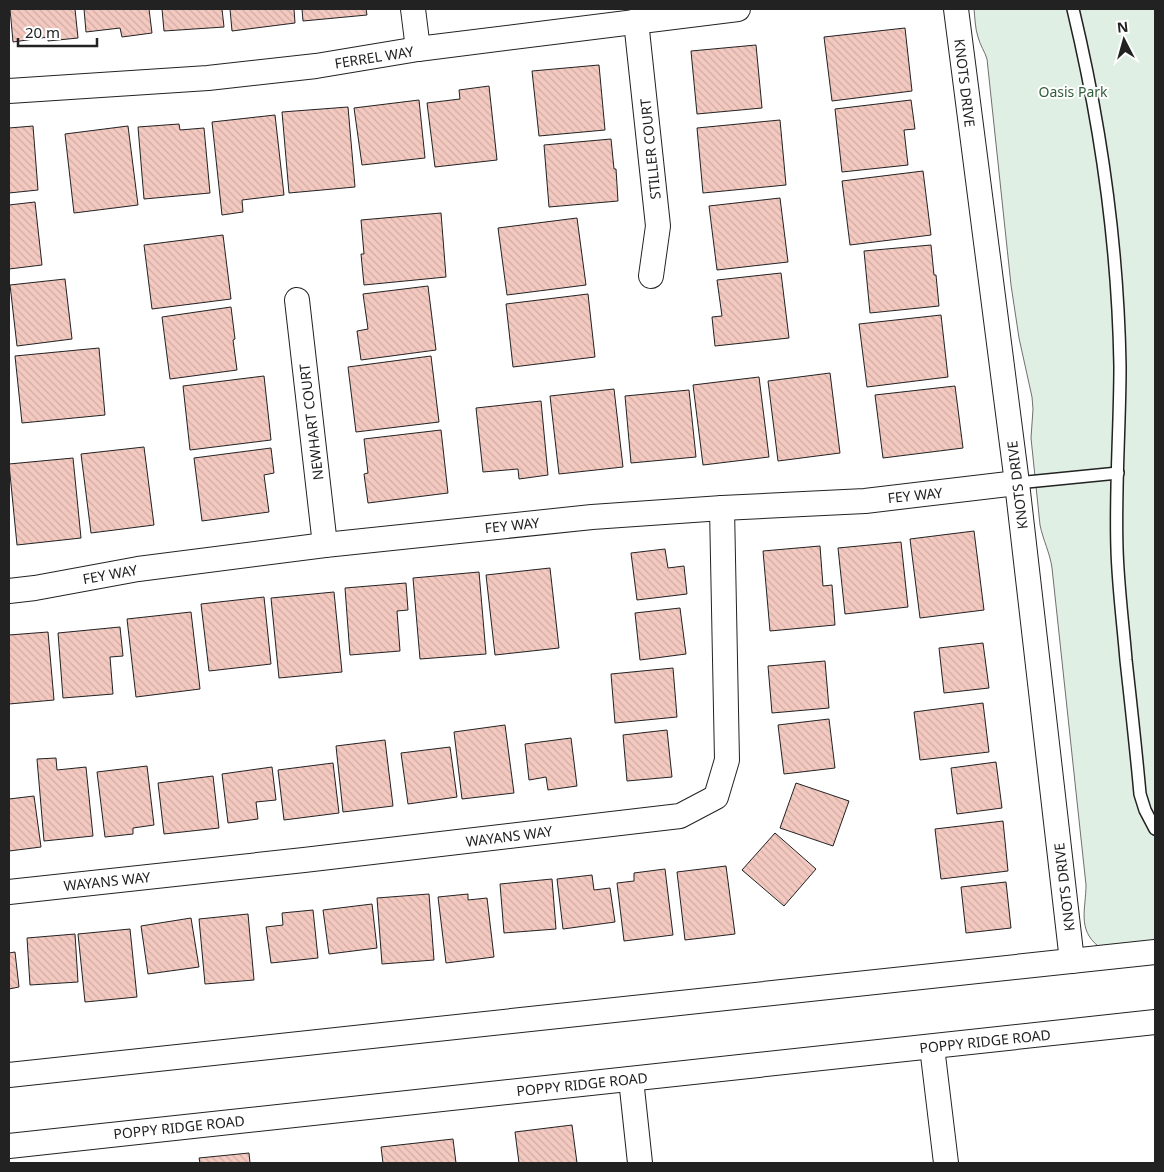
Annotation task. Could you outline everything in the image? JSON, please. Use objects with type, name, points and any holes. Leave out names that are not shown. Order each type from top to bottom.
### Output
[{"type":"street","points":[[413,9],[418,49]]},
{"type":"street","name":"FERREL WAY","points":[[9,90],[208,78],[316,66],[418,49],[738,9]]},
{"type":"street","name":"KNOTS DRIVE","points":[[956,9],[1017,483],[1072,961]]},
{"type":"street","name":"STILLER COURT","points":[[636,21],[658,226],[650,276]]},
{"type":"street","name":"NEWHART COURT","points":[[297,300],[325,545]]},
{"type":"street","name":"FEY WAY","points":[[9,591],[138,569],[325,545],[592,517],[865,501],[1017,483]]},
{"type":"street","name":"WAYANS WAY","points":[[9,892],[680,816],[716,798],[727,760],[722,508]]},
{"type":"street","points":[[9,1075],[1155,952]]},
{"type":"street","name":"POPPY RIDGE ROAD","points":[[9,1146],[1155,1022]]},
{"type":"street","points":[[932,1047],[946,1163]]},
{"type":"street","points":[[631,1079],[640,1163]]},
{"type":"lane","points":[[1073,9],[1097,126],[1110,215],[1117,291],[1120,366],[1117,533],[1119,589],[1140,794],[1145,810],[1155,829]]},
{"type":"lane","points":[[1017,483],[1118,473]]},
{"type":"green space","name":"Oasis Park","points":[[974,9],[1155,9],[1155,940],[1098,946],[1087,933],[1085,925],[1086,885],[1052,568],[1040,525],[1031,438],[1032,397],[1019,338],[1011,285],[987,59],[977,34]]},
{"type":"building","points":[[10,9],[75,9],[78,38],[48,41],[48,37],[13,42]]},
{"type":"building","points":[[84,9],[149,9],[152,33],[122,37],[120,28],[86,32]]},
{"type":"building","points":[[162,9],[222,9],[224,27],[164,31]]},
{"type":"building","points":[[230,9],[294,9],[295,23],[232,31]]},
{"type":"building","points":[[302,9],[366,9],[367,15],[303,21]]},
{"type":"building","points":[[905,28],[912,91],[832,101],[824,37]]},
{"type":"building","points":[[756,45],[762,108],[697,114],[691,51]]},
{"type":"building","points":[[599,65],[605,130],[539,136],[532,71]]},
{"type":"building","points":[[489,86],[497,160],[435,167],[427,103],[460,99],[459,90]]},
{"type":"building","points":[[419,100],[425,158],[362,165],[354,108]]},
{"type":"building","points":[[911,100],[915,129],[904,130],[908,165],[842,172],[835,109]]},
{"type":"building","points":[[348,107],[355,187],[289,193],[282,112]]},
{"type":"building","points":[[275,115],[284,195],[242,200],[243,212],[222,215],[212,122]]},
{"type":"building","points":[[780,120],[786,185],[703,193],[697,128]]},
{"type":"building","points":[[179,124],[180,130],[204,128],[210,193],[144,199],[138,127]]},
{"type":"building","points":[[33,126],[38,190],[9,193],[9,128]]},
{"type":"building","points":[[128,126],[138,205],[74,213],[65,134]]},
{"type":"building","points":[[611,139],[614,169],[616,169],[618,201],[549,207],[544,145]]},
{"type":"building","points":[[923,171],[931,235],[850,245],[842,181]]},
{"type":"building","points":[[780,198],[788,262],[717,270],[709,206]]},
{"type":"building","points":[[35,202],[42,265],[9,269],[9,205]]},
{"type":"building","points":[[441,213],[446,277],[364,285],[361,254],[364,254],[361,220]]},
{"type":"building","points":[[577,218],[586,285],[507,295],[498,228]]},
{"type":"building","points":[[223,235],[231,299],[152,309],[144,245]]},
{"type":"building","points":[[931,245],[939,306],[870,313],[864,251]]},
{"type":"building","points":[[781,273],[789,338],[715,346],[712,317],[722,316],[717,280]]},
{"type":"building","points":[[65,279],[72,339],[17,346],[10,285]]},
{"type":"building","points":[[428,286],[436,350],[361,360],[357,331],[368,329],[363,294]]},
{"type":"building","points":[[588,294],[595,357],[513,367],[506,304]]},
{"type":"building","points":[[231,307],[237,370],[170,379],[162,317]]},
{"type":"building","points":[[941,315],[948,377],[867,387],[859,324]]},
{"type":"building","points":[[99,348],[105,415],[22,423],[15,356]]},
{"type":"building","points":[[431,356],[439,422],[356,432],[348,367]]},
{"type":"building","points":[[830,373],[840,453],[778,461],[768,381]]},
{"type":"building","points":[[264,376],[271,440],[190,450],[183,386]]},
{"type":"building","points":[[759,377],[769,457],[703,465],[693,385]]},
{"type":"building","points":[[955,386],[963,448],[883,458],[875,395]]},
{"type":"building","points":[[614,389],[623,467],[559,474],[550,396]]},
{"type":"building","points":[[689,390],[696,457],[631,463],[625,396]]},
{"type":"building","points":[[541,401],[548,475],[519,479],[518,469],[483,472],[476,408]]},
{"type":"building","points":[[441,430],[448,493],[368,503],[364,474],[368,473],[364,439]]},
{"type":"building","points":[[144,447],[154,525],[91,533],[81,454]]},
{"type":"building","points":[[271,448],[274,473],[264,475],[269,512],[202,521],[194,458]]},
{"type":"building","points":[[73,458],[81,538],[17,545],[9,464]]},
{"type":"building","points":[[974,531],[984,610],[920,618],[910,539]]},
{"type":"building","points":[[901,542],[908,607],[845,614],[838,548]]},
{"type":"building","points":[[820,546],[823,586],[832,585],[835,625],[770,631],[763,551]]},
{"type":"building","points":[[665,549],[668,568],[684,566],[687,594],[637,600],[631,553]]},
{"type":"building","points":[[550,568],[559,648],[495,655],[486,575]]},
{"type":"building","points":[[479,572],[486,654],[420,659],[413,578]]},
{"type":"building","points":[[406,583],[408,610],[397,611],[400,651],[350,655],[345,588]]},
{"type":"building","points":[[334,592],[342,672],[279,678],[271,598]]},
{"type":"building","points":[[264,597],[271,664],[209,671],[201,604]]},
{"type":"building","points":[[680,608],[686,654],[640,660],[635,613]]},
{"type":"building","points":[[191,612],[200,689],[136,697],[127,619]]},
{"type":"building","points":[[120,627],[123,656],[110,657],[113,694],[63,698],[58,633]]},
{"type":"building","points":[[48,632],[54,700],[9,704],[9,635]]},
{"type":"building","points":[[983,643],[989,688],[944,693],[939,648]]},
{"type":"building","points":[[825,661],[829,708],[772,713],[768,666]]},
{"type":"building","points":[[673,668],[677,717],[615,723],[611,674]]},
{"type":"building","points":[[983,703],[989,752],[920,760],[914,712]]},
{"type":"building","points":[[829,719],[835,768],[784,774],[778,725]]},
{"type":"building","points":[[505,725],[514,793],[462,799],[454,732]]},
{"type":"building","points":[[667,730],[672,777],[627,781],[623,735]]},
{"type":"building","points":[[571,738],[577,786],[548,790],[546,777],[529,780],[525,744]]},
{"type":"building","points":[[385,740],[393,806],[343,812],[336,746]]},
{"type":"building","points":[[450,747],[457,797],[408,804],[401,753]]},
{"type":"building","points":[[56,758],[57,770],[86,767],[93,836],[44,841],[37,759]]},
{"type":"building","points":[[996,762],[1002,808],[957,814],[951,768]]},
{"type":"building","points":[[333,763],[339,813],[284,820],[278,770]]},
{"type":"building","points":[[147,766],[154,825],[133,828],[133,834],[105,837],[97,772]]},
{"type":"building","points":[[272,767],[276,800],[256,802],[258,819],[228,823],[222,774]]},
{"type":"building","points":[[213,776],[219,828],[164,834],[158,783]]},
{"type":"building","points":[[796,783],[849,801],[833,846],[780,828]]},
{"type":"building","points":[[34,796],[41,847],[9,851],[9,799]]},
{"type":"building","points":[[1003,821],[1008,871],[941,879],[935,829]]},
{"type":"building","points":[[775,833],[816,869],[784,906],[742,870]]},
{"type":"building","points":[[726,866],[735,934],[685,940],[677,872]]},
{"type":"building","points":[[665,869],[673,935],[624,941],[617,883],[634,881],[634,873]]},
{"type":"building","points":[[592,875],[594,890],[610,888],[615,922],[563,929],[557,879]]},
{"type":"building","points":[[552,879],[556,929],[504,933],[500,884]]},
{"type":"building","points":[[1006,882],[1011,928],[966,933],[961,887]]},
{"type":"building","points":[[429,894],[434,960],[382,964],[377,898]]},
{"type":"building","points":[[468,894],[468,900],[487,898],[494,957],[446,963],[438,897]]},
{"type":"building","points":[[372,904],[377,948],[329,954],[323,910]]},
{"type":"building","points":[[313,910],[318,958],[271,963],[266,927],[283,925],[282,913]]},
{"type":"building","points":[[248,914],[254,980],[205,984],[199,919]]},
{"type":"building","points":[[191,918],[199,967],[148,974],[141,926]]},
{"type":"building","points":[[130,929],[137,997],[85,1002],[78,934]]},
{"type":"building","points":[[75,934],[78,982],[30,985],[27,938]]},
{"type":"building","points":[[15,952],[19,987],[9,989],[9,953]]},
{"type":"building","points":[[572,1125],[577,1163],[519,1163],[515,1132]]},
{"type":"building","points":[[453,1139],[456,1163],[383,1163],[381,1147]]},
{"type":"building","points":[[249,1153],[250,1163],[200,1163],[199,1158]]}]
